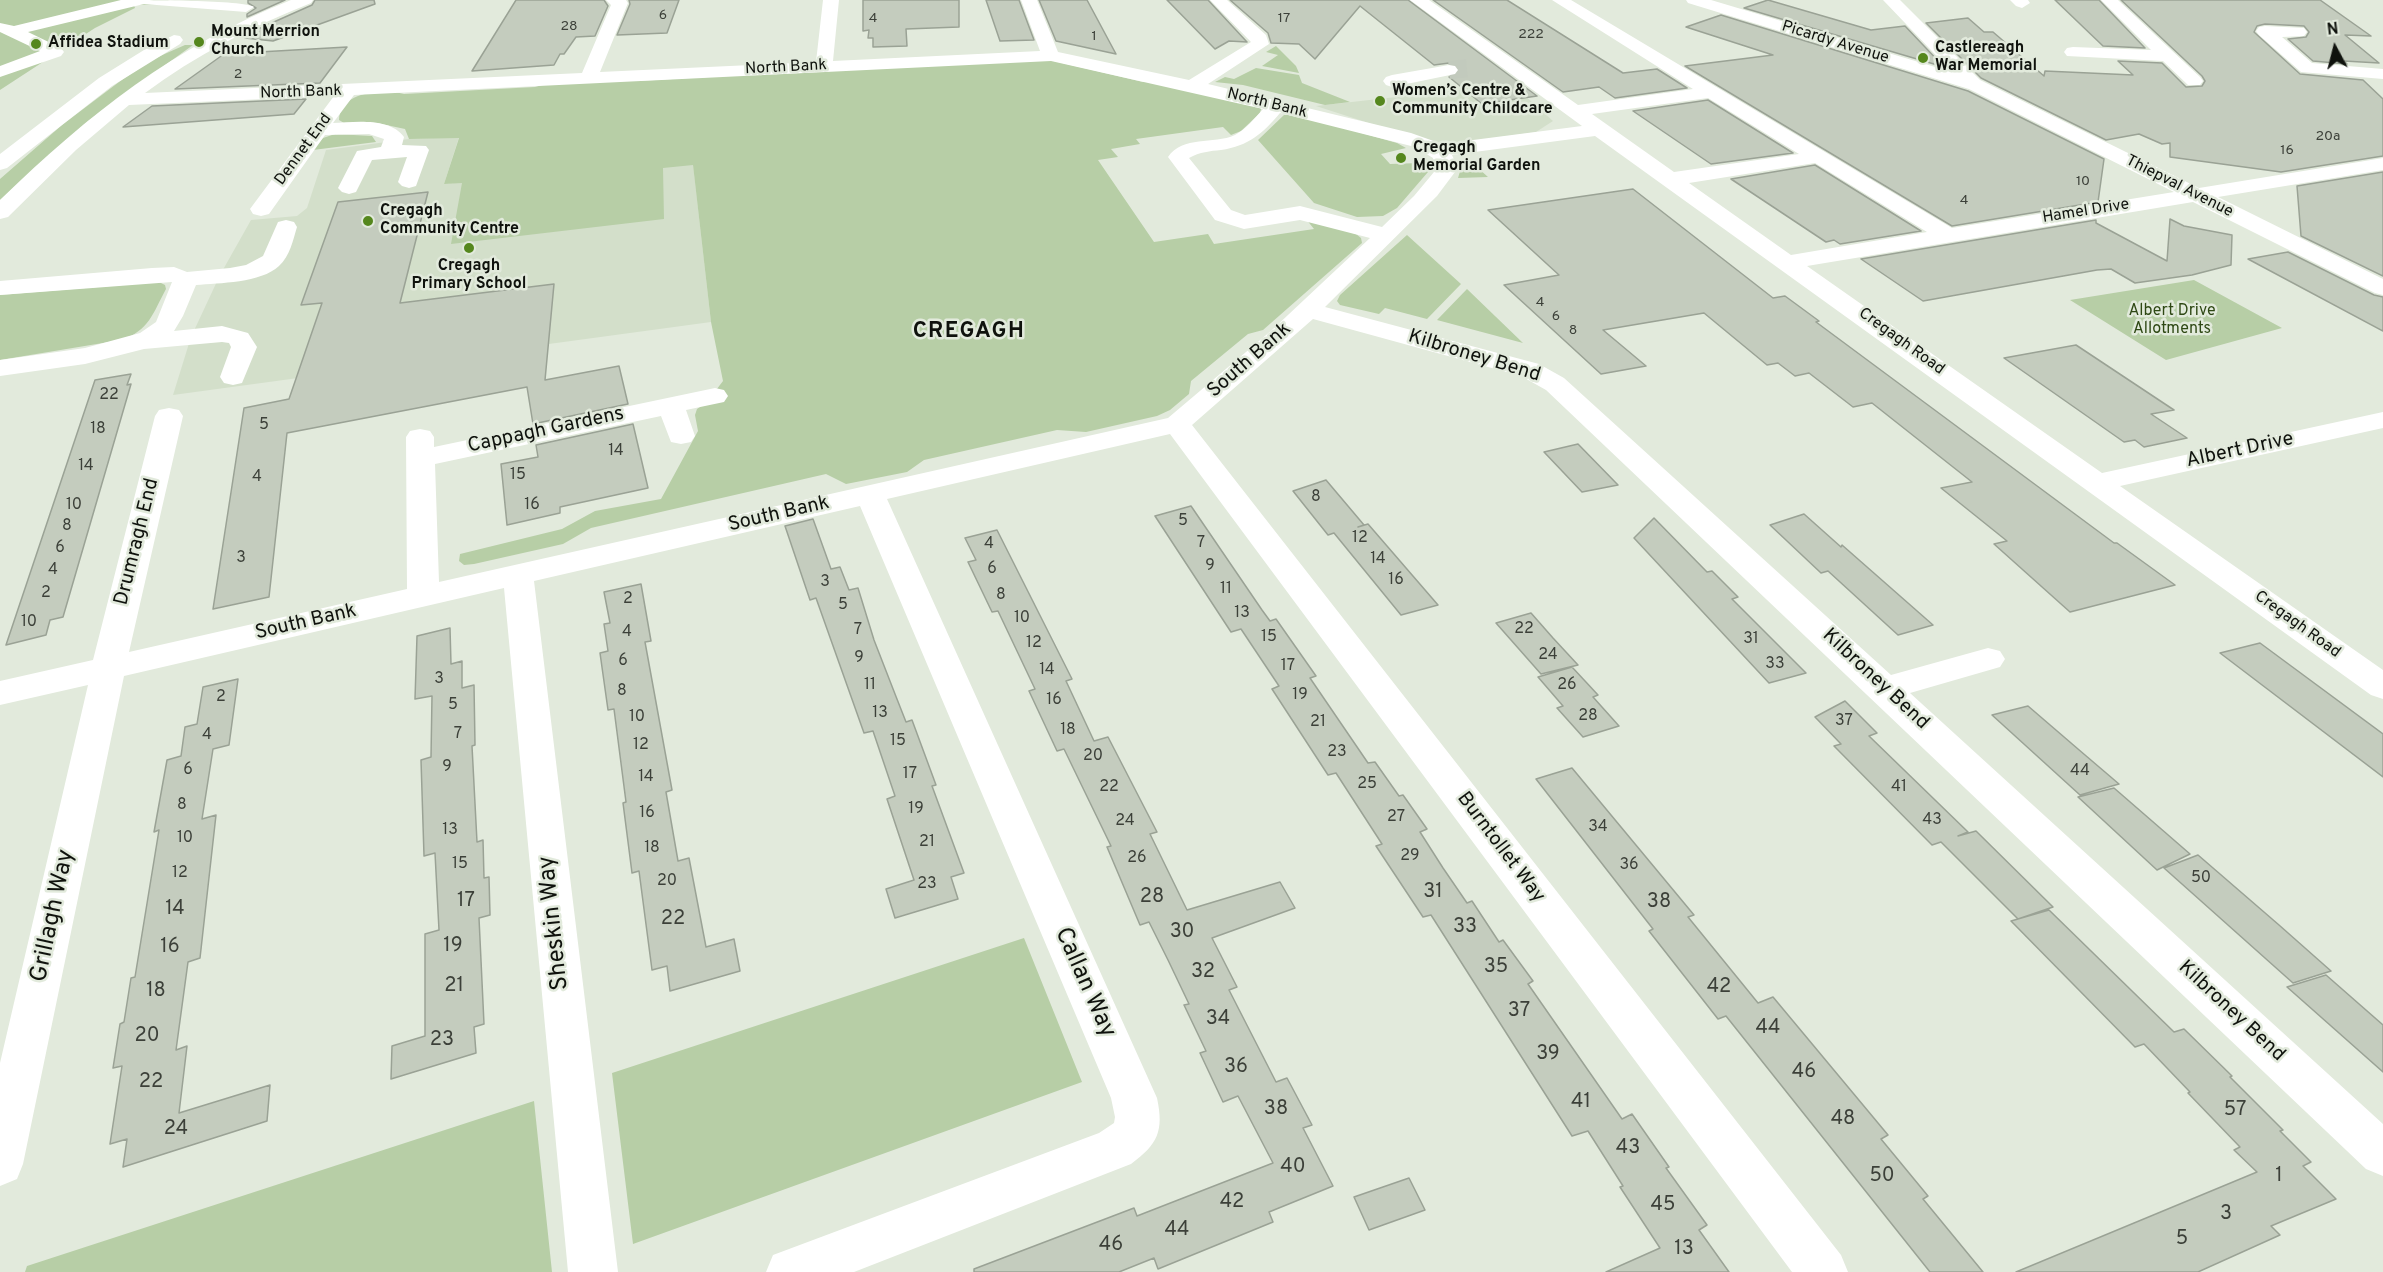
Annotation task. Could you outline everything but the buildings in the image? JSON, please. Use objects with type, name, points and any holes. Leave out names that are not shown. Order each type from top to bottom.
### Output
[{"type":"street","points":[[7,28],[141,0]]},
{"type":"street","points":[[147,0],[246,7]]},
{"type":"street","points":[[209,23],[265,0]]},
{"type":"street","points":[[0,212],[72,142],[123,100],[203,45],[304,0]]},
{"type":"street","points":[[588,78],[620,3],[614,0]]},
{"type":"street","points":[[824,66],[831,0]]},
{"type":"street","points":[[1029,0],[1051,56]]},
{"type":"street","points":[[1192,86],[1260,44],[1260,39],[1218,0]]},
{"type":"street","points":[[1419,0],[1424,0]]},
{"type":"street","name":"Cregagh Road","points":[[1419,0],[2383,687]]},
{"type":"street","points":[[1560,0],[1949,236]]},
{"type":"street","name":"Picardy Avenue","points":[[1694,0],[1976,85]]},
{"type":"street","points":[[1891,0],[1976,85]]},
{"type":"street","points":[[2109,0],[2194,81]]},
{"type":"street","points":[[0,72],[55,52],[7,28]]},
{"type":"street","points":[[0,164],[80,100],[122,71],[190,31]]},
{"type":"street","points":[[2298,32],[2265,31],[2307,68],[2383,74]]},
{"type":"street","points":[[2060,39],[2089,65]]},
{"type":"street","points":[[2073,52],[2168,56]]},
{"type":"street","name":"North Bank","points":[[123,100],[1051,56],[1192,86],[1404,137],[1438,151]]},
{"type":"street","points":[[1480,66],[1508,63]]},
{"type":"street","points":[[1392,81],[1449,70]]},
{"type":"street","name":"Thiepval Avenue","points":[[1976,85],[2383,288]]},
{"type":"street","name":"Dennet End","points":[[261,209],[347,91]]},
{"type":"street","points":[[1576,111],[1710,92]]},
{"type":"street","points":[[1275,106],[1246,136],[1237,141],[1187,148],[1178,157],[1223,215],[1244,222],[1300,213],[1386,235]]},
{"type":"street","points":[[1438,151],[1601,129]]},
{"type":"street","points":[[318,130],[384,131],[394,137],[390,153]]},
{"type":"street","points":[[349,188],[364,155],[419,150],[409,182]]},
{"type":"street","name":"South Bank","points":[[0,693],[1177,424],[1308,310],[1386,235],[1443,174],[1444,158],[1438,151]]},
{"type":"street","points":[[1672,179],[1817,157]]},
{"type":"street","name":"Hamel Drive","points":[[1788,262],[2383,164]]},
{"type":"street","points":[[2026,200],[2057,217]]},
{"type":"street","points":[[0,288],[174,274],[184,279],[243,272],[263,266],[276,254],[286,227]]},
{"type":"street","points":[[145,342],[162,330],[184,286],[184,279]]},
{"type":"street","name":"Kilbroney Bend","points":[[1308,310],[1530,370],[1545,377],[2383,1154]]},
{"type":"street","points":[[0,368],[119,349],[145,342],[222,334],[240,338],[244,346],[233,376]]},
{"type":"street","name":"Cappagh Gardens","points":[[423,596],[421,448],[715,396]]},
{"type":"street","points":[[671,405],[681,436]]},
{"type":"street","name":"Drumragh End","points":[[108,669],[169,417]]},
{"type":"street","name":"Albert Drive","points":[[2098,483],[2383,420]]},
{"type":"street","name":"Burntollet Way","points":[[1177,424],[1823,1272]]},
{"type":"street","name":"Callan Way","points":[[791,1272],[1115,1149],[1134,1135],[1138,1117],[1134,1098],[870,494]]},
{"type":"street","name":"Sheskin Way","points":[[518,575],[592,1272]]},
{"type":"street","points":[[1884,689],[1988,659]]},
{"type":"street","name":"Grillagh Way","points":[[0,1164],[108,669]]},
{"type":"shaded area","points":[[1512,84],[1553,121],[1536,132],[1447,145],[1431,143],[1316,106]]},
{"type":"shaded area","name":"Cregagh Primary School","points":[[459,137],[444,184],[463,182],[462,188],[693,164],[711,322],[173,395],[191,337],[220,275],[251,220],[297,216],[307,208],[326,150],[409,139]]},
{"type":"green space","name":"Affidea Stadium","points":[[0,0],[170,0],[161,4],[134,5],[135,8],[95,28],[0,90]]},
{"type":"green space","points":[[185,45],[193,45],[88,121],[0,200],[0,179],[62,125],[151,60]]},
{"type":"green space","points":[[1276,46],[1296,66],[1299,73],[1262,66],[1278,55],[1266,52]]},
{"type":"green space","points":[[1041,58],[1143,82],[1161,82],[1257,105],[1261,109],[1260,113],[1241,131],[1231,135],[1223,127],[1136,139],[1140,144],[1111,149],[1118,157],[1098,160],[1154,242],[1208,234],[1214,244],[1314,229],[1306,219],[1356,234],[1361,238],[1362,243],[1263,330],[1248,334],[1191,381],[1189,394],[1170,410],[1157,416],[1086,432],[1057,430],[924,460],[907,472],[846,484],[826,474],[591,528],[563,544],[474,564],[464,565],[459,561],[460,554],[562,529],[595,511],[661,499],[698,431],[695,415],[697,409],[707,402],[723,381],[711,322],[693,165],[663,168],[664,219],[451,244],[462,183],[444,184],[459,138],[409,139],[405,129],[377,123],[344,123],[339,120],[341,110],[347,103],[354,98],[374,92],[404,94],[535,87],[586,79],[638,81]]},
{"type":"green space","points":[[1256,68],[1299,75],[1302,83],[1350,102],[1325,105],[1243,85],[1215,82],[1225,77],[1234,79]]},
{"type":"green space","points":[[1284,115],[1298,115],[1397,143],[1406,148],[1381,154],[1390,164],[1419,163],[1428,172],[1397,208],[1383,216],[1357,217],[1314,203],[1258,140]]},
{"type":"green space","points":[[335,134],[372,136],[376,142],[313,150],[323,138]]},
{"type":"green space","points":[[1464,158],[1467,158],[1488,177],[1458,178]]},
{"type":"green space","points":[[1407,235],[1461,284],[1427,319],[1385,308],[1379,314],[1340,305],[1337,301],[1340,295]]},
{"type":"green space","name":"Albert Drive Allotments","points":[[2194,280],[2282,328],[2166,360],[2070,300]]},
{"type":"green space","points":[[159,282],[165,285],[166,289],[157,306],[144,326],[130,336],[121,340],[0,360],[0,295]]},
{"type":"green space","points":[[1467,289],[1523,343],[1437,320]]},
{"type":"green space","points":[[1024,938],[1082,1082],[633,1244],[612,1073]]},
{"type":"green space","points":[[534,1101],[552,1272],[25,1272],[27,1266]]},
{"type":"tunnel","points":[[1449,70],[1470,68]]},
{"type":"place","name":"Mount Merrion Church","points":[[199,42]]},
{"type":"place","name":"Affidea Stadium","points":[[36,44]]},
{"type":"place","name":"Castlereagh War Memorial","points":[[1923,58]]},
{"type":"place","name":"Women’s Centre & Community Childcare","points":[[1380,101]]},
{"type":"place","name":"Cregagh Memorial Garden","points":[[1401,158]]},
{"type":"place","name":"Cregagh Community Centre","points":[[368,221]]},
{"type":"place","name":"Cregagh Primary School","points":[[469,248]]},
{"type":"district","name":"CREGAGH","points":[[969,333]]}]
